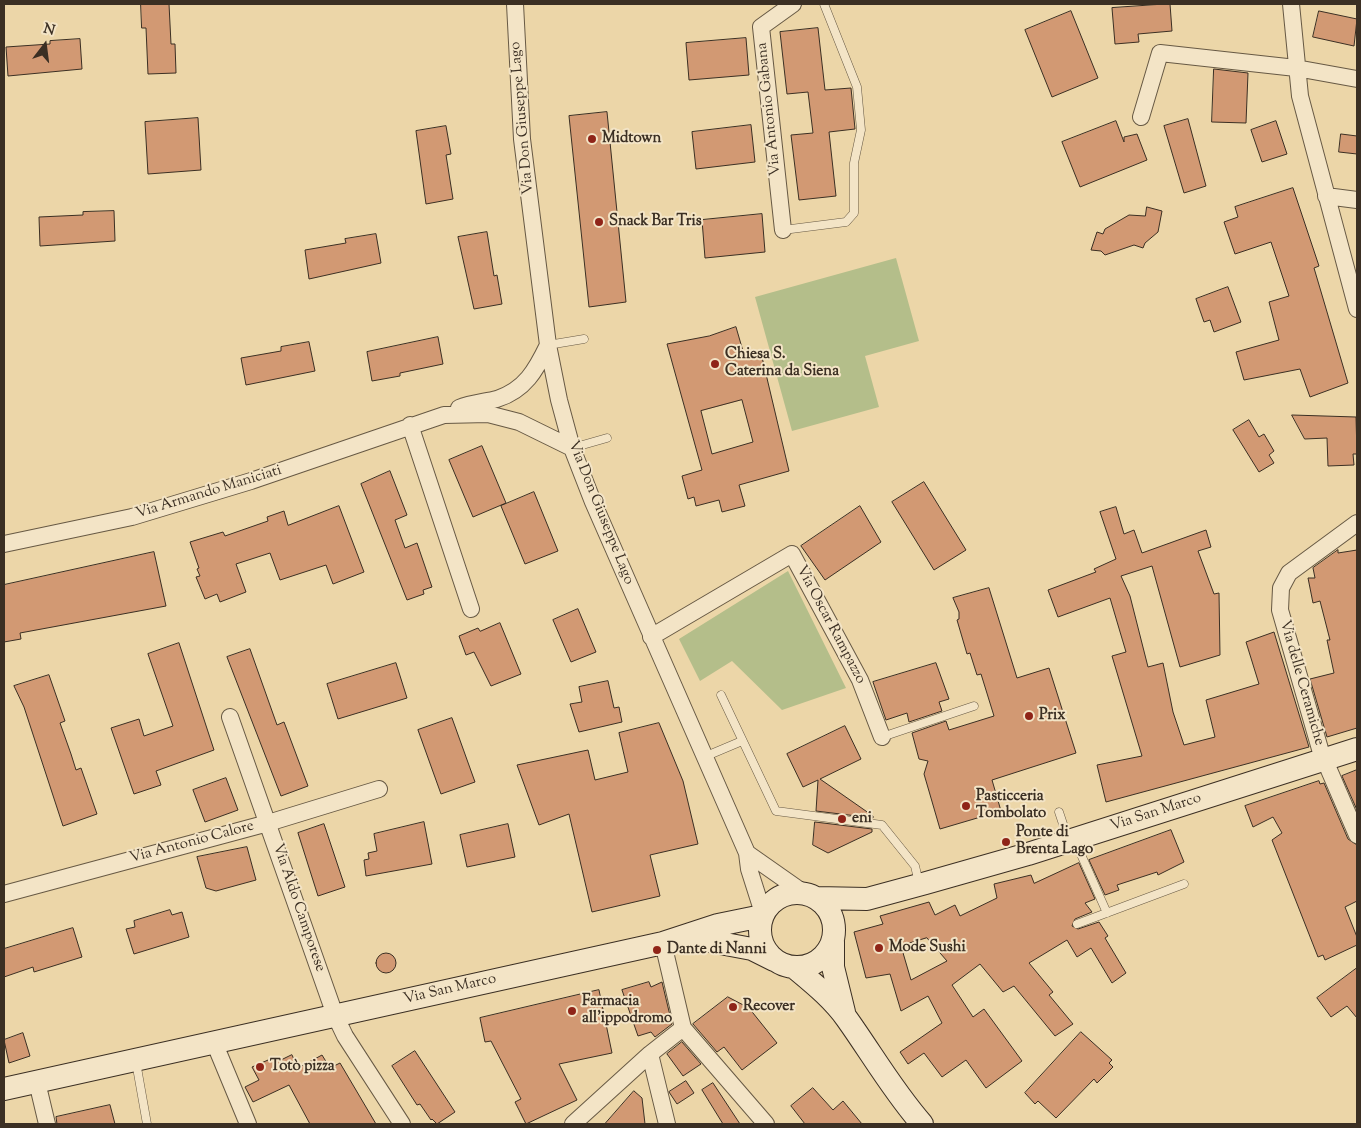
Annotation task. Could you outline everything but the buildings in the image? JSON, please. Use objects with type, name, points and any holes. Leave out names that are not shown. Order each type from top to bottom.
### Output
[{"type":"main road","name":"Via San Marco","points":[[810,896],[867,899],[1072,840],[1357,749]]},
{"type":"main road","points":[[846,1018],[833,967],[834,938],[831,914],[810,896],[792,893],[781,896],[771,903],[762,914],[759,936],[767,953],[774,960],[795,968],[816,985],[846,1018],[900,1099],[922,1124]]},
{"type":"main road","points":[[795,968],[814,964],[822,958],[834,938],[867,899]]},
{"type":"main road","name":"Via San Marco","points":[[4,1089],[662,943],[718,925],[762,914]]},
{"type":"main road","name":"Via San Marco","points":[[686,936],[752,949],[774,960]]},
{"type":"street","name":"Via Don Giuseppe Lago","points":[[515,4],[522,138],[548,345],[558,400],[572,448],[592,502],[747,853],[749,869],[762,914]]},
{"type":"street","name":"Via Antonio Gabana","points":[[783,230],[761,27],[793,4]]},
{"type":"street","points":[[1291,4],[1300,96],[1357,308]]},
{"type":"street","points":[[1141,117],[1160,53],[1296,68],[1357,79]]},
{"type":"street","points":[[1326,196],[1357,200]]},
{"type":"street","name":"Via Armando Maniciati","points":[[4,544],[132,517],[251,481],[444,415],[465,405],[498,398],[520,388],[533,375],[548,345]]},
{"type":"street","name":"Via Armando Maniciati","points":[[444,415],[480,414],[519,422],[572,448]]},
{"type":"street","points":[[410,426],[471,609]]},
{"type":"street","name":"Via delle Ceramiche","points":[[1357,523],[1289,573],[1281,588],[1280,610],[1298,679],[1324,760],[1357,835]]},
{"type":"street","name":"Via Oscar Rampazzo","points":[[652,637],[792,554],[860,680],[882,737]]},
{"type":"street","name":"Via Aldo Camporese","points":[[230,717],[335,1015],[345,1036],[402,1124]]},
{"type":"street","name":"Via Antonio Calore","points":[[4,894],[268,823],[379,789]]},
{"type":"street","points":[[747,853],[810,896]]},
{"type":"street","points":[[662,943],[683,1028],[766,1124]]},
{"type":"street","points":[[573,1124],[650,1054],[683,1028]]},
{"type":"street","points":[[214,1042],[248,1124]]},
{"type":"street","points":[[650,1054],[667,1124]]},
{"type":"street","points":[[37,1082],[47,1124]]},
{"type":"lane","points":[[783,230],[846,222],[854,213],[854,163],[861,130],[857,87],[824,4]]},
{"type":"lane","points":[[548,345],[584,339]]},
{"type":"lane","points":[[572,448],[608,438]]},
{"type":"lane","points":[[721,695],[776,811],[882,825],[915,866],[919,885]]},
{"type":"lane","points":[[882,737],[974,706]]},
{"type":"lane","points":[[704,757],[742,741]]},
{"type":"lane","points":[[1060,812],[1107,913]]},
{"type":"lane","points":[[1077,924],[1184,884]]},
{"type":"lane","points":[[135,1060],[147,1124]]},
{"type":"green space","points":[[896,258],[919,341],[865,356],[879,407],[792,431],[755,297]]},
{"type":"green space","points":[[788,571],[846,688],[782,710],[732,661],[700,681],[679,639]]},
{"type":"place","name":"Midtown","points":[[592,139]]},
{"type":"place","name":"Snack Bar Tris","points":[[599,222]]},
{"type":"place","name":"Chiesa S. Caterina da Siena","points":[[715,364]]},
{"type":"place","name":"Prix","points":[[1029,716]]},
{"type":"place","name":"Pasticceria Tombolato","points":[[966,806]]},
{"type":"place","name":"eni","points":[[842,819]]},
{"type":"place","name":"Ponte di Brenta Lago","points":[[1006,842]]},
{"type":"place","name":"Mode Sushi","points":[[879,948]]},
{"type":"place","name":"Dante di Nanni","points":[[657,950]]},
{"type":"place","name":"Recover","points":[[733,1007]]},
{"type":"place","name":"Farmacia all'ippodromo","points":[[572,1011]]},
{"type":"place","name":"Totò pizza","points":[[260,1067]]}]
